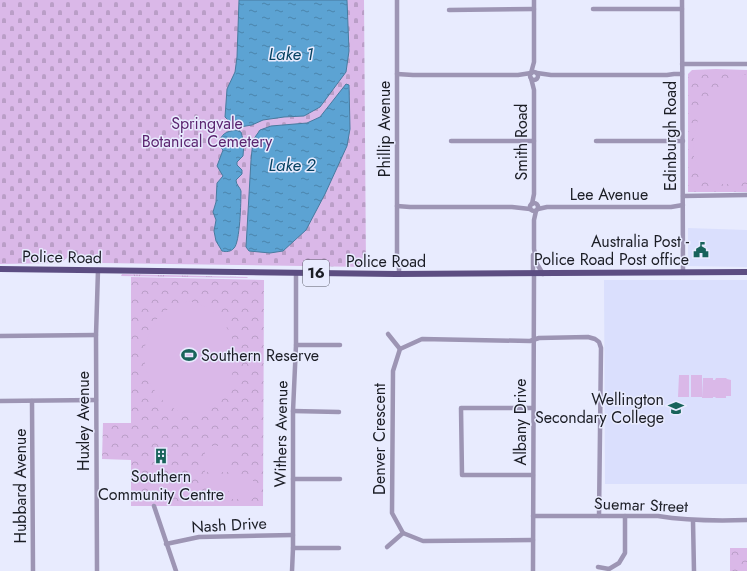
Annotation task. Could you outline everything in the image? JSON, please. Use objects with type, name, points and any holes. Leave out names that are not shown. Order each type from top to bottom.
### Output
[{"type":"main road","name":"Police Road","points":[[0,269],[397,274],[747,272]]},
{"type":"street","name":"Phillip Avenue","points":[[397,0],[397,257],[399,262],[397,274]]},
{"type":"street","name":"Smith Road","points":[[534,0],[534,62],[531,75],[534,90],[534,274]]},
{"type":"street","name":"Edinburgh Road","points":[[682,0],[683,272]]},
{"type":"street","points":[[450,10],[534,9]]},
{"type":"street","points":[[593,9],[682,9]]},
{"type":"street","name":"Smith Road","points":[[534,62],[536,65],[537,75],[536,87],[534,90]]},
{"type":"street","points":[[682,64],[747,64]]},
{"type":"street","points":[[397,76],[531,75],[534,80],[537,75],[682,75]]},
{"type":"street","points":[[451,141],[534,141]]},
{"type":"street","points":[[596,141],[683,141]]},
{"type":"street","points":[[683,196],[747,195]]},
{"type":"street","name":"Lee Avenue","points":[[397,208],[683,207]]},
{"type":"street","name":"Smith Road","points":[[534,249],[537,264],[543,274]]},
{"type":"street","name":"Huxley Avenue","points":[[98,270],[96,335],[98,571]]},
{"type":"street","name":"Withers Avenue","points":[[292,571],[296,273]]},
{"type":"street","name":"Albany Drive","points":[[532,571],[534,274]]},
{"type":"street","points":[[388,334],[400,349],[422,339],[530,341],[539,338],[588,337],[596,339],[599,342],[600,348],[599,516]]},
{"type":"street","points":[[0,336],[96,335]]},
{"type":"street","points":[[296,344],[340,345]]},
{"type":"street","name":"Denver Crescent","points":[[400,349],[392,371],[392,512],[403,533]]},
{"type":"street","points":[[0,401],[96,400]]},
{"type":"street","name":"Hubbard Avenue","points":[[32,401],[33,571]]},
{"type":"street","points":[[533,475],[462,475],[461,408],[534,408]]},
{"type":"street","points":[[293,411],[339,412]]},
{"type":"street","points":[[293,479],[340,479]]},
{"type":"street","points":[[154,506],[176,571]]},
{"type":"street","name":"Suemar Street","points":[[533,516],[658,516],[693,520],[747,520]]},
{"type":"street","points":[[598,567],[608,569],[619,563],[625,552],[625,516]]},
{"type":"street","points":[[693,520],[694,571]]},
{"type":"street","points":[[388,547],[403,533],[423,541],[533,540]]},
{"type":"street","name":"Nash Drive","points":[[166,544],[199,537],[293,535]]},
{"type":"street","points":[[293,548],[339,548]]},
{"type":"shaded area","points":[[688,228],[747,230],[747,267],[688,266]]},
{"type":"shaded area","name":"Wellington Secondary College","points":[[604,280],[747,280],[747,484],[605,484]]},
{"type":"green space","name":"Springvale Botanical Cemetery","points":[[0,0],[364,0],[366,267],[101,263],[89,256],[68,257],[61,263],[0,264]]},
{"type":"green space","points":[[692,70],[747,70],[747,192],[688,192],[688,74]]},
{"type":"green space","points":[[743,75],[747,75],[747,181],[735,184],[720,184],[708,179],[698,167],[694,157],[693,142],[696,127],[700,112],[712,96],[729,81]]},
{"type":"green space","points":[[122,274],[248,277],[121,276]]},
{"type":"green space","name":"Southern Reserve","points":[[131,277],[264,280],[263,506],[131,506],[131,460],[102,459],[103,423],[131,423]]},
{"type":"green space","name":"Southern Reserve","points":[[189,301],[207,307],[222,318],[232,338],[235,363],[228,389],[214,404],[200,413],[179,412],[164,402],[151,386],[145,365],[145,346],[150,331],[158,317],[172,306]]},
{"type":"green space","points":[[679,375],[689,375],[689,397],[678,397]]},
{"type":"green space","points":[[691,375],[702,375],[702,397],[691,397]]},
{"type":"green space","points":[[703,378],[713,378],[713,380],[715,380],[716,378],[726,378],[731,380],[731,396],[726,396],[726,398],[702,398]]},
{"type":"green space","points":[[205,446],[229,446],[229,472],[205,472]]},
{"type":"green space","points":[[206,474],[228,474],[228,499],[206,498]]},
{"type":"green space","points":[[231,474],[253,474],[253,499],[231,499]]},
{"type":"green space","points":[[730,548],[747,548],[747,571],[730,571]]},
{"type":"water","name":"Lake 1","points":[[239,0],[347,0],[349,51],[346,72],[320,107],[304,116],[263,120],[252,125],[240,127],[231,123],[225,117],[227,89],[235,72],[237,57]]},
{"type":"water","name":"Lake 2","points":[[346,84],[349,85],[350,129],[347,146],[325,194],[306,230],[283,251],[270,253],[249,251],[246,247],[253,140],[260,130],[271,126],[307,123],[320,117]]},
{"type":"water","points":[[236,130],[241,132],[244,143],[243,156],[237,162],[237,165],[242,170],[242,174],[236,180],[241,191],[240,221],[236,245],[231,250],[225,252],[222,251],[216,241],[214,231],[216,220],[213,212],[216,202],[217,183],[223,176],[217,166],[223,150],[218,145],[224,134]]},
{"type":"waterway","points":[[239,131],[240,127]]},
{"type":"place","name":"Australia Post - Police Road Post office","points":[[701,250]]},
{"type":"place","name":"Southern Reserve","points":[[189,355]]},
{"type":"place","name":"Wellington Secondary College","points":[[676,408]]},
{"type":"place","name":"Southern Community Centre","points":[[161,456]]}]
